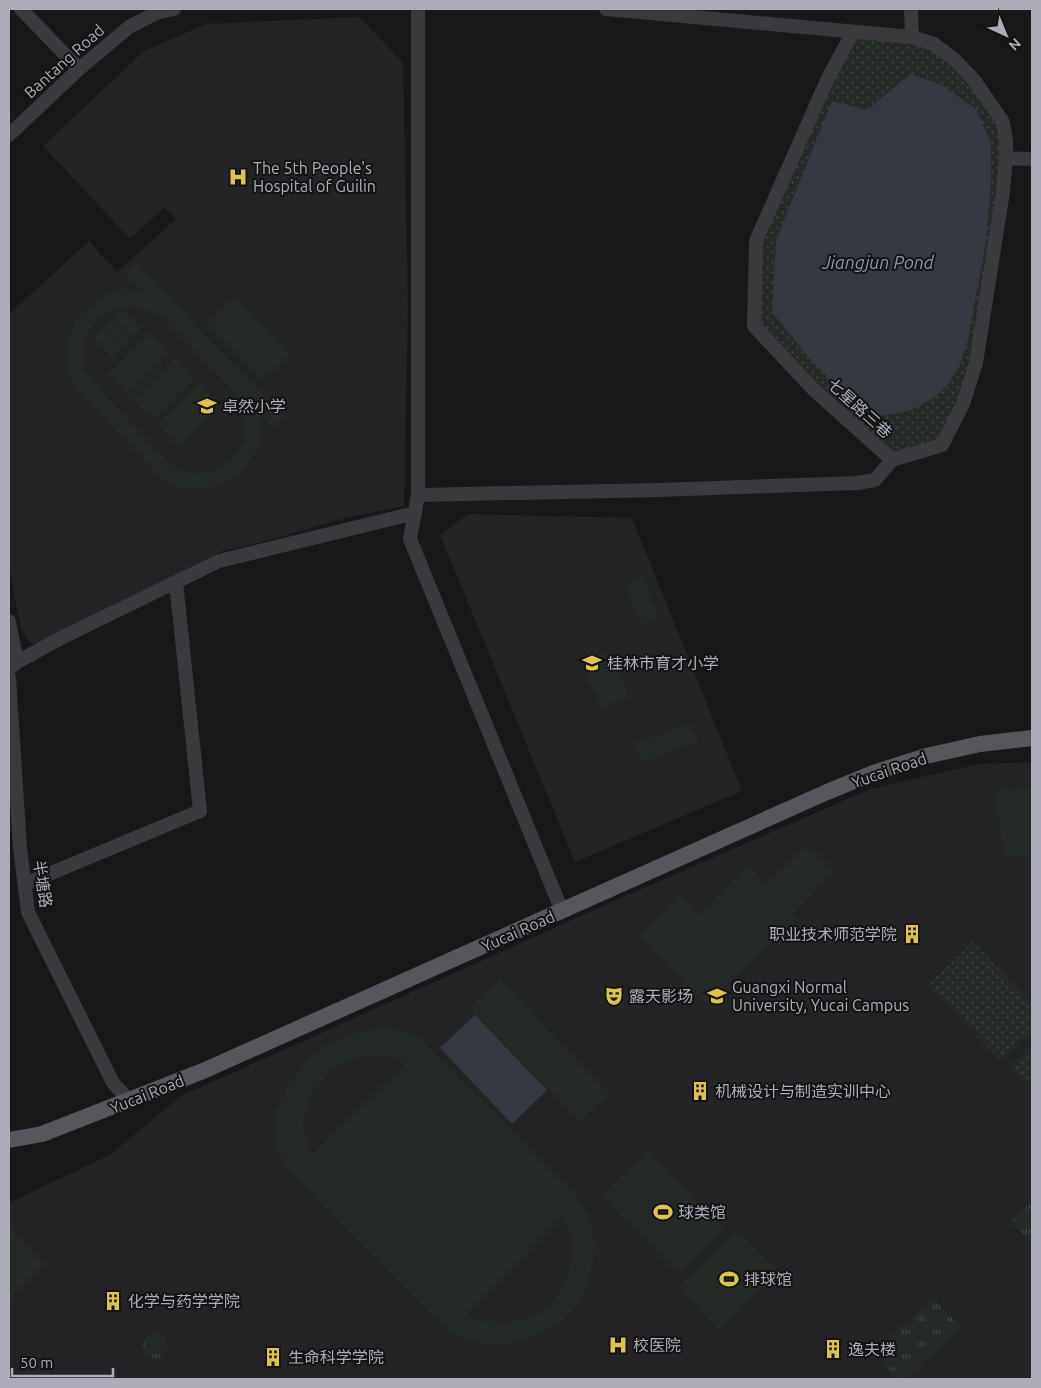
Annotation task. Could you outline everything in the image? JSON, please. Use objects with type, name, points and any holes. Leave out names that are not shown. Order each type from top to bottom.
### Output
[{"type":"main road","name":"Yucai Road","points":[[9,1140],[42,1134],[130,1101],[240,1055],[827,792],[876,772],[926,756],[980,744],[1032,738]]},
{"type":"street","points":[[21,9],[79,69]]},
{"type":"street","name":"Bantang Road","points":[[9,135],[79,69],[129,27],[156,13],[174,9]]},
{"type":"street","points":[[418,9],[418,495],[410,539],[562,911]]},
{"type":"street","name":"七星路三巷","points":[[606,9],[912,37],[934,44],[955,60],[974,80],[1004,122],[1006,158],[1003,192],[976,363],[963,404],[942,445],[892,460],[813,390],[754,326],[756,241],[828,78],[853,32]]},
{"type":"street","points":[[911,9],[912,37]]},
{"type":"street","points":[[1006,158],[1032,159]]},
{"type":"street","points":[[418,495],[658,490],[857,483],[875,480],[892,460]]},
{"type":"street","points":[[9,621],[13,666],[63,637],[219,561],[415,513]]},
{"type":"street","points":[[24,884],[200,811],[176,582]]},
{"type":"street","name":"半塘路","points":[[9,677],[20,848],[28,912],[113,1083],[130,1101]]},
{"type":"shaded area","name":"卓然小学","points":[[360,17],[403,63],[408,306],[404,506],[349,517],[262,542],[222,551],[33,644],[27,639],[21,629],[9,567],[9,314],[89,241],[117,272],[176,219],[165,207],[130,239],[43,146],[144,51],[206,24]]},
{"type":"shaded area","name":"桂林市育才小学","points":[[468,514],[632,518],[742,791],[575,862],[440,535]]},
{"type":"shaded area","name":"Guangxi Normal University, Yucai Campus","points":[[1032,762],[1032,1379],[9,1379],[9,1203],[111,1154],[181,1096],[623,897],[870,789],[978,764]]},
{"type":"green space","name":"Jiangjun Pond","points":[[853,32],[912,37],[974,80],[1006,141],[976,363],[942,445],[892,460],[754,326],[756,241]]},
{"type":"green space","points":[[136,263],[284,416],[273,428],[260,414],[260,438],[256,451],[241,472],[230,480],[205,489],[192,490],[179,488],[164,482],[74,385],[67,362],[68,339],[72,329],[85,311],[106,294],[120,290],[141,291],[125,274]],"holes":[[[123,307],[138,307],[163,318],[238,397],[245,414],[246,431],[241,446],[232,458],[220,467],[205,472],[188,472],[171,465],[88,376],[82,353],[84,342],[93,325],[111,311]]]},
{"type":"green space","points":[[234,297],[290,355],[263,381],[207,323]]},
{"type":"green space","points":[[123,309],[142,329],[133,338],[114,318]]},
{"type":"green space","points":[[113,319],[132,339],[122,348],[104,328]]},
{"type":"green space","points":[[103,329],[122,349],[112,358],[93,338]]},
{"type":"green space","points":[[150,333],[170,354],[129,394],[108,373]]},
{"type":"green space","points":[[175,359],[195,380],[153,420],[133,399]]},
{"type":"green space","points":[[200,384],[220,406],[178,446],[158,424]]},
{"type":"green space","points":[[644,577],[659,617],[640,624],[625,585]]},
{"type":"green space","points":[[609,651],[629,696],[601,709],[581,663]]},
{"type":"green space","points":[[691,723],[698,742],[641,763],[634,744]]},
{"type":"green space","points":[[1032,787],[1032,855],[1003,858],[996,791]]},
{"type":"green space","points":[[808,844],[835,872],[792,914],[796,918],[706,1004],[640,936],[681,896],[699,914],[749,866],[766,884]]},
{"type":"green space","points":[[973,942],[1032,1004],[1032,1031],[1001,1061],[928,985]]},
{"type":"green space","points":[[500,979],[610,1094],[580,1122],[470,1008]]},
{"type":"green space","points":[[376,1028],[395,1029],[418,1036],[577,1196],[583,1206],[590,1220],[594,1245],[590,1275],[585,1290],[568,1315],[543,1333],[512,1343],[499,1344],[472,1341],[452,1333],[286,1167],[276,1140],[276,1116],[280,1102],[294,1076],[304,1064],[326,1045],[343,1037]],"holes":[[[379,1055],[394,1057],[406,1064],[311,1154],[304,1135],[304,1121],[309,1099],[315,1089],[322,1080],[339,1066],[356,1059]],[[563,1217],[570,1235],[570,1262],[563,1287],[552,1303],[533,1315],[511,1321],[488,1321],[466,1315]]]},
{"type":"green space","points":[[1032,1045],[1032,1089],[1010,1067]]},
{"type":"green space","name":"球类馆","points":[[648,1151],[724,1229],[678,1274],[602,1196]]},
{"type":"green space","points":[[1032,1201],[1032,1244],[1011,1222]]},
{"type":"green space","points":[[9,1227],[45,1264],[9,1299]]},
{"type":"green space","name":"排球馆","points":[[738,1231],[778,1272],[719,1329],[679,1287]]},
{"type":"green space","points":[[932,1298],[961,1327],[907,1379],[898,1379],[874,1354]]},
{"type":"green space","points":[[155,1334],[164,1337],[167,1346],[164,1355],[155,1358],[146,1355],[143,1346],[146,1337]]},
{"type":"water","name":"Jiangjun Pond","points":[[910,74],[942,85],[977,110],[991,144],[991,184],[986,241],[968,340],[959,367],[948,384],[934,398],[909,411],[882,416],[859,408],[811,360],[772,312],[776,240],[832,101],[867,110]]},
{"type":"water","points":[[475,1015],[547,1090],[512,1124],[440,1048]]},
{"type":"place","name":"The 5th People's Hospital of Guilin","points":[[238,177]]},
{"type":"place","name":"卓然小学","points":[[207,406]]},
{"type":"place","name":"桂林市育才小学","points":[[592,663]]},
{"type":"place","name":"职业技术师范学院","points":[[912,934]]},
{"type":"place","name":"露天影场","points":[[614,996]]},
{"type":"place","name":"Guangxi Normal University, Yucai Campus","points":[[717,996]]},
{"type":"place","name":"机械设计与制造实训中心","points":[[700,1091]]},
{"type":"place","name":"球类馆","points":[[663,1212]]},
{"type":"place","name":"排球馆","points":[[729,1279]]},
{"type":"place","name":"化学与药学学院","points":[[113,1301]]},
{"type":"place","name":"校医院","points":[[618,1345]]},
{"type":"place","name":"逸夫楼","points":[[833,1349]]},
{"type":"place","name":"生命科学学院","points":[[273,1357]]}]
